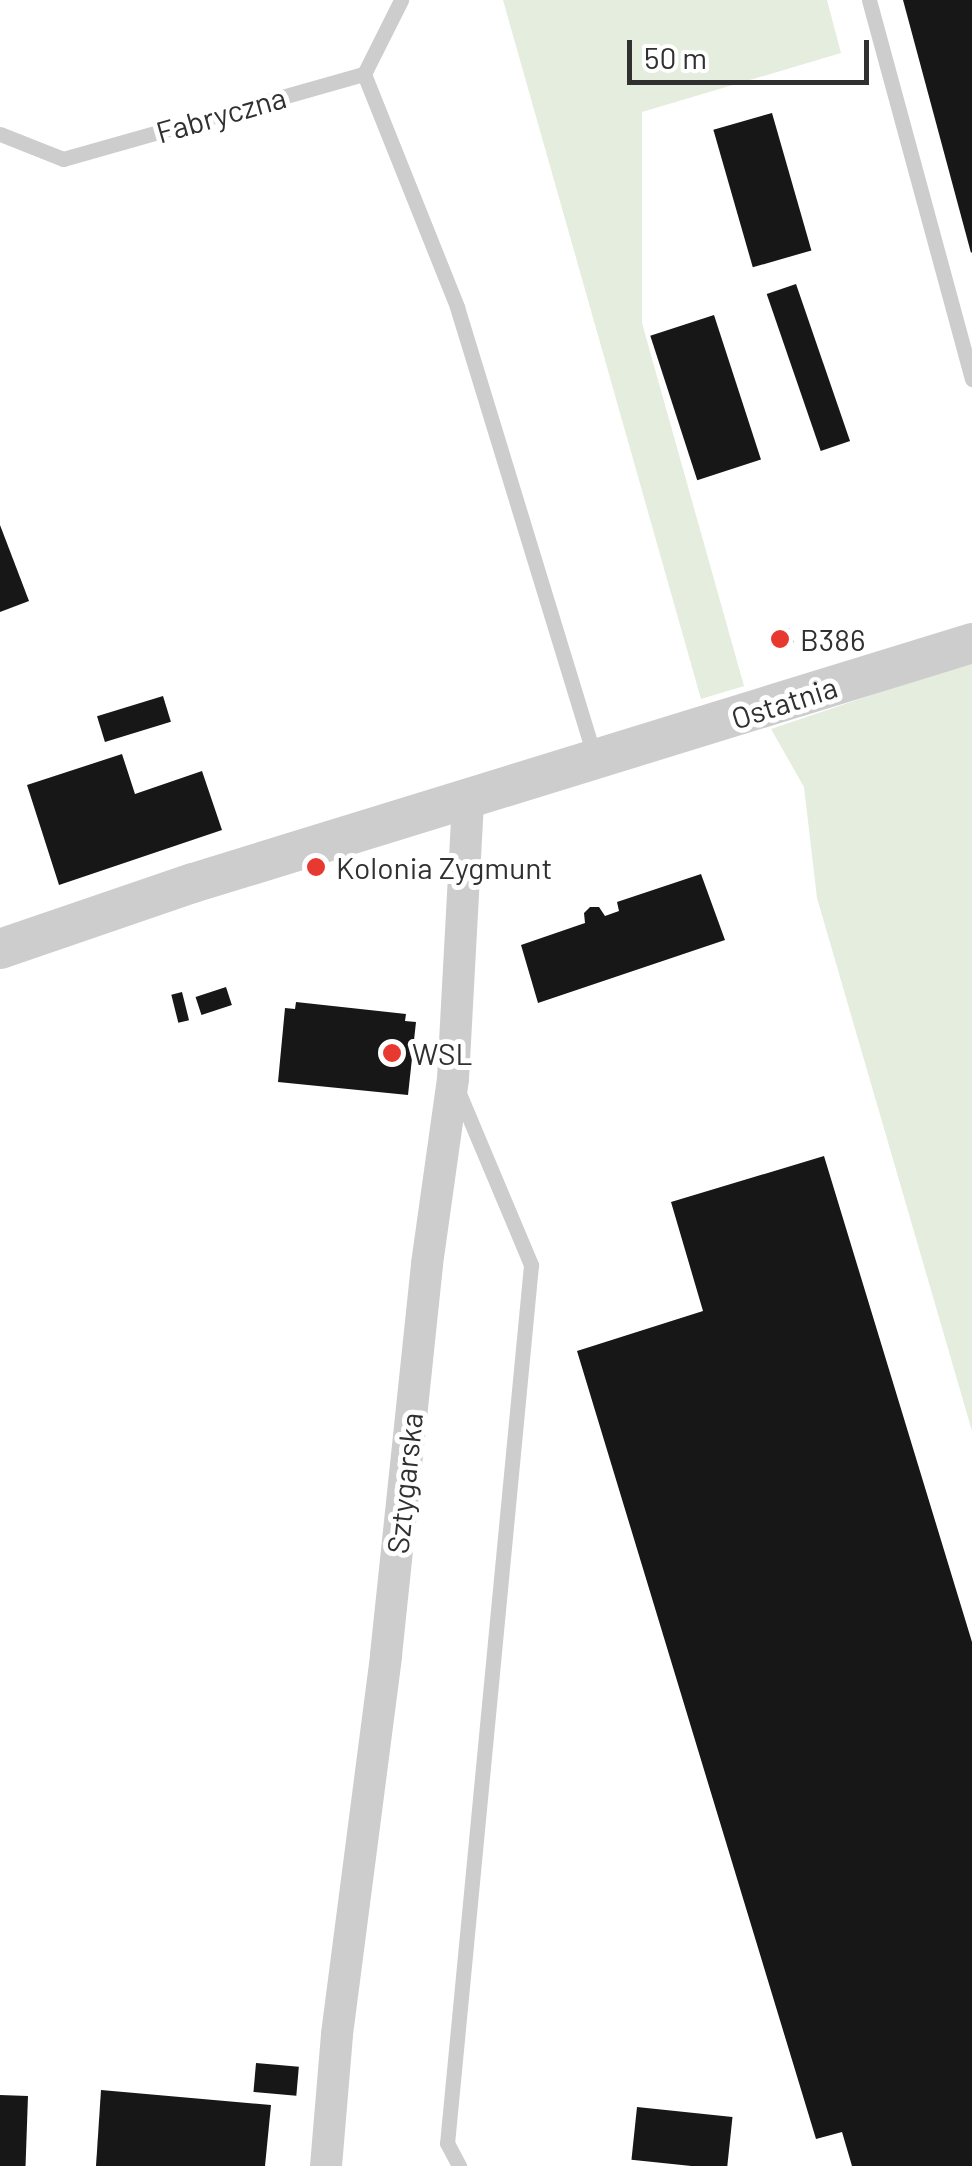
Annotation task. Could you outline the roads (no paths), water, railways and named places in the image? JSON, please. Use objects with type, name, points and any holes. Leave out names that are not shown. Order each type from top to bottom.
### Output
[{"type":"street","name":"Ostatnia","points":[[596,762],[972,642]]},
{"type":"street","points":[[0,948],[192,883],[596,762]]},
{"type":"street","name":"Sztygarska","points":[[326,2166],[427,1264],[453,1079],[468,800]]},
{"type":"lane","points":[[400,0],[364,74],[457,307],[596,762]]},
{"type":"lane","points":[[869,0],[972,379]]},
{"type":"lane","name":"Fabryczna","points":[[0,134],[63,159],[364,74]]},
{"type":"lane","points":[[453,1079],[531,1265],[447,2143],[459,2166]]},
{"type":"place","name":"B386","points":[[780,639]]},
{"type":"place","name":"Kolonia Zygmunt","points":[[316,867]]},
{"type":"place","name":"WSL","points":[[392,1053]]}]
